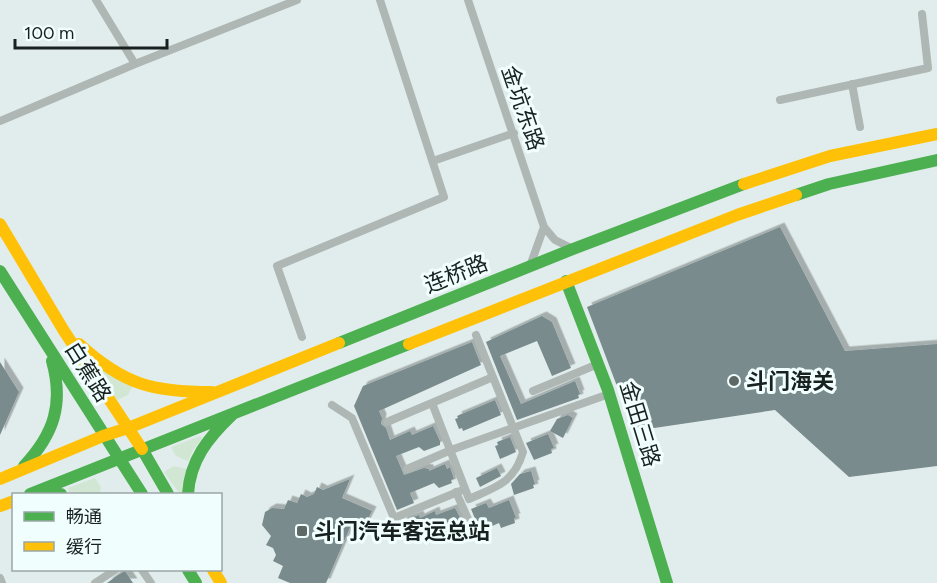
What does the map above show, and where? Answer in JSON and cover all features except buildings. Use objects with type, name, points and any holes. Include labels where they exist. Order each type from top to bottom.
[{"type":"main road","name":"连桥路","points":[[35,493],[236,412],[252,392],[573,249],[730,189],[830,156],[937,134]]},
{"type":"main road","name":"连桥路","points":[[0,479],[217,393],[252,392],[566,281],[737,214],[829,183],[937,160]]},
{"type":"main road","name":"白蕉路","points":[[0,224],[64,331],[142,449],[167,493]]},
{"type":"main road","name":"白蕉路","points":[[0,271],[141,493]]},
{"type":"main road","name":"金田三路","points":[[566,281],[609,394],[667,583]]},
{"type":"main road","points":[[20,302],[41,291]]},
{"type":"main road","points":[[64,331],[123,377],[161,390],[217,393]]},
{"type":"main road","points":[[19,471],[43,444],[50,432],[58,405],[55,369],[47,346]]},
{"type":"main road","points":[[188,493],[189,474],[195,458],[236,412]]},
{"type":"street","points":[[96,0],[135,64]]},
{"type":"street","points":[[0,121],[135,64],[297,0]]},
{"type":"street","points":[[302,337],[277,266],[444,197],[380,0]]},
{"type":"street","name":"金坑东路","points":[[468,0],[544,227]]},
{"type":"street","points":[[780,100],[928,68],[922,14]]},
{"type":"street","points":[[852,84],[861,127]]},
{"type":"street","points":[[433,161],[514,133]]},
{"type":"street","points":[[529,267],[544,227],[555,240],[573,249]]},
{"type":"street","points":[[461,490],[469,499],[505,483],[519,467],[523,452],[476,335]]},
{"type":"street","points":[[533,391],[598,364]]},
{"type":"street","points":[[387,422],[493,377]]},
{"type":"street","points":[[407,469],[452,450],[609,394]]},
{"type":"street","points":[[432,403],[452,450],[472,528]]},
{"type":"street","points":[[332,405],[352,418],[394,518],[461,490]]},
{"type":"street","points":[[95,583],[113,571]]},
{"type":"street","points":[[0,578],[2,583]]},
{"type":"green space","points":[[101,369],[132,387],[128,395],[117,400],[98,371]]},
{"type":"green space","points":[[200,436],[202,438],[188,461],[176,456],[171,447]]},
{"type":"green space","points":[[174,466],[186,469],[184,493],[179,493],[164,472]]},
{"type":"green space","points":[[95,478],[101,487],[100,493],[69,492],[68,488]]},
{"type":"traffic: fast","points":[[796,195],[829,184],[937,160]]},
{"type":"traffic: fast","points":[[339,343],[573,249],[744,184]]},
{"type":"traffic: fast","points":[[0,271],[119,458]]},
{"type":"traffic: fast","points":[[566,281],[608,390],[667,583]]},
{"type":"traffic: fast","points":[[33,493],[409,344]]},
{"type":"traffic: fast","points":[[24,466],[43,442],[54,418],[57,391],[52,361]]},
{"type":"traffic: fast","points":[[188,493],[196,460],[215,432],[232,415]]},
{"type":"traffic: fast","points":[[142,449],[167,493]]},
{"type":"traffic: fast","points":[[119,458],[141,493]]},
{"type":"traffic: fast","points":[[189,571],[196,583]]},
{"type":"traffic: slow","points":[[744,184],[830,156],[937,134]]},
{"type":"traffic: slow","points":[[409,344],[737,215],[796,195]]},
{"type":"traffic: slow","points":[[0,224],[64,331],[142,449]]},
{"type":"traffic: slow","points":[[0,479],[339,343]]},
{"type":"traffic: slow","points":[[79,344],[110,369],[140,383],[156,388],[212,392]]},
{"type":"traffic: slow","points":[[0,506],[12,502]]},
{"type":"traffic: slow","points":[[214,571],[221,583]]},
{"type":"place","name":"斗门海关","points":[[734,381]]},
{"type":"place","name":"斗门汽车客运总站","points":[[302,531]]}]
